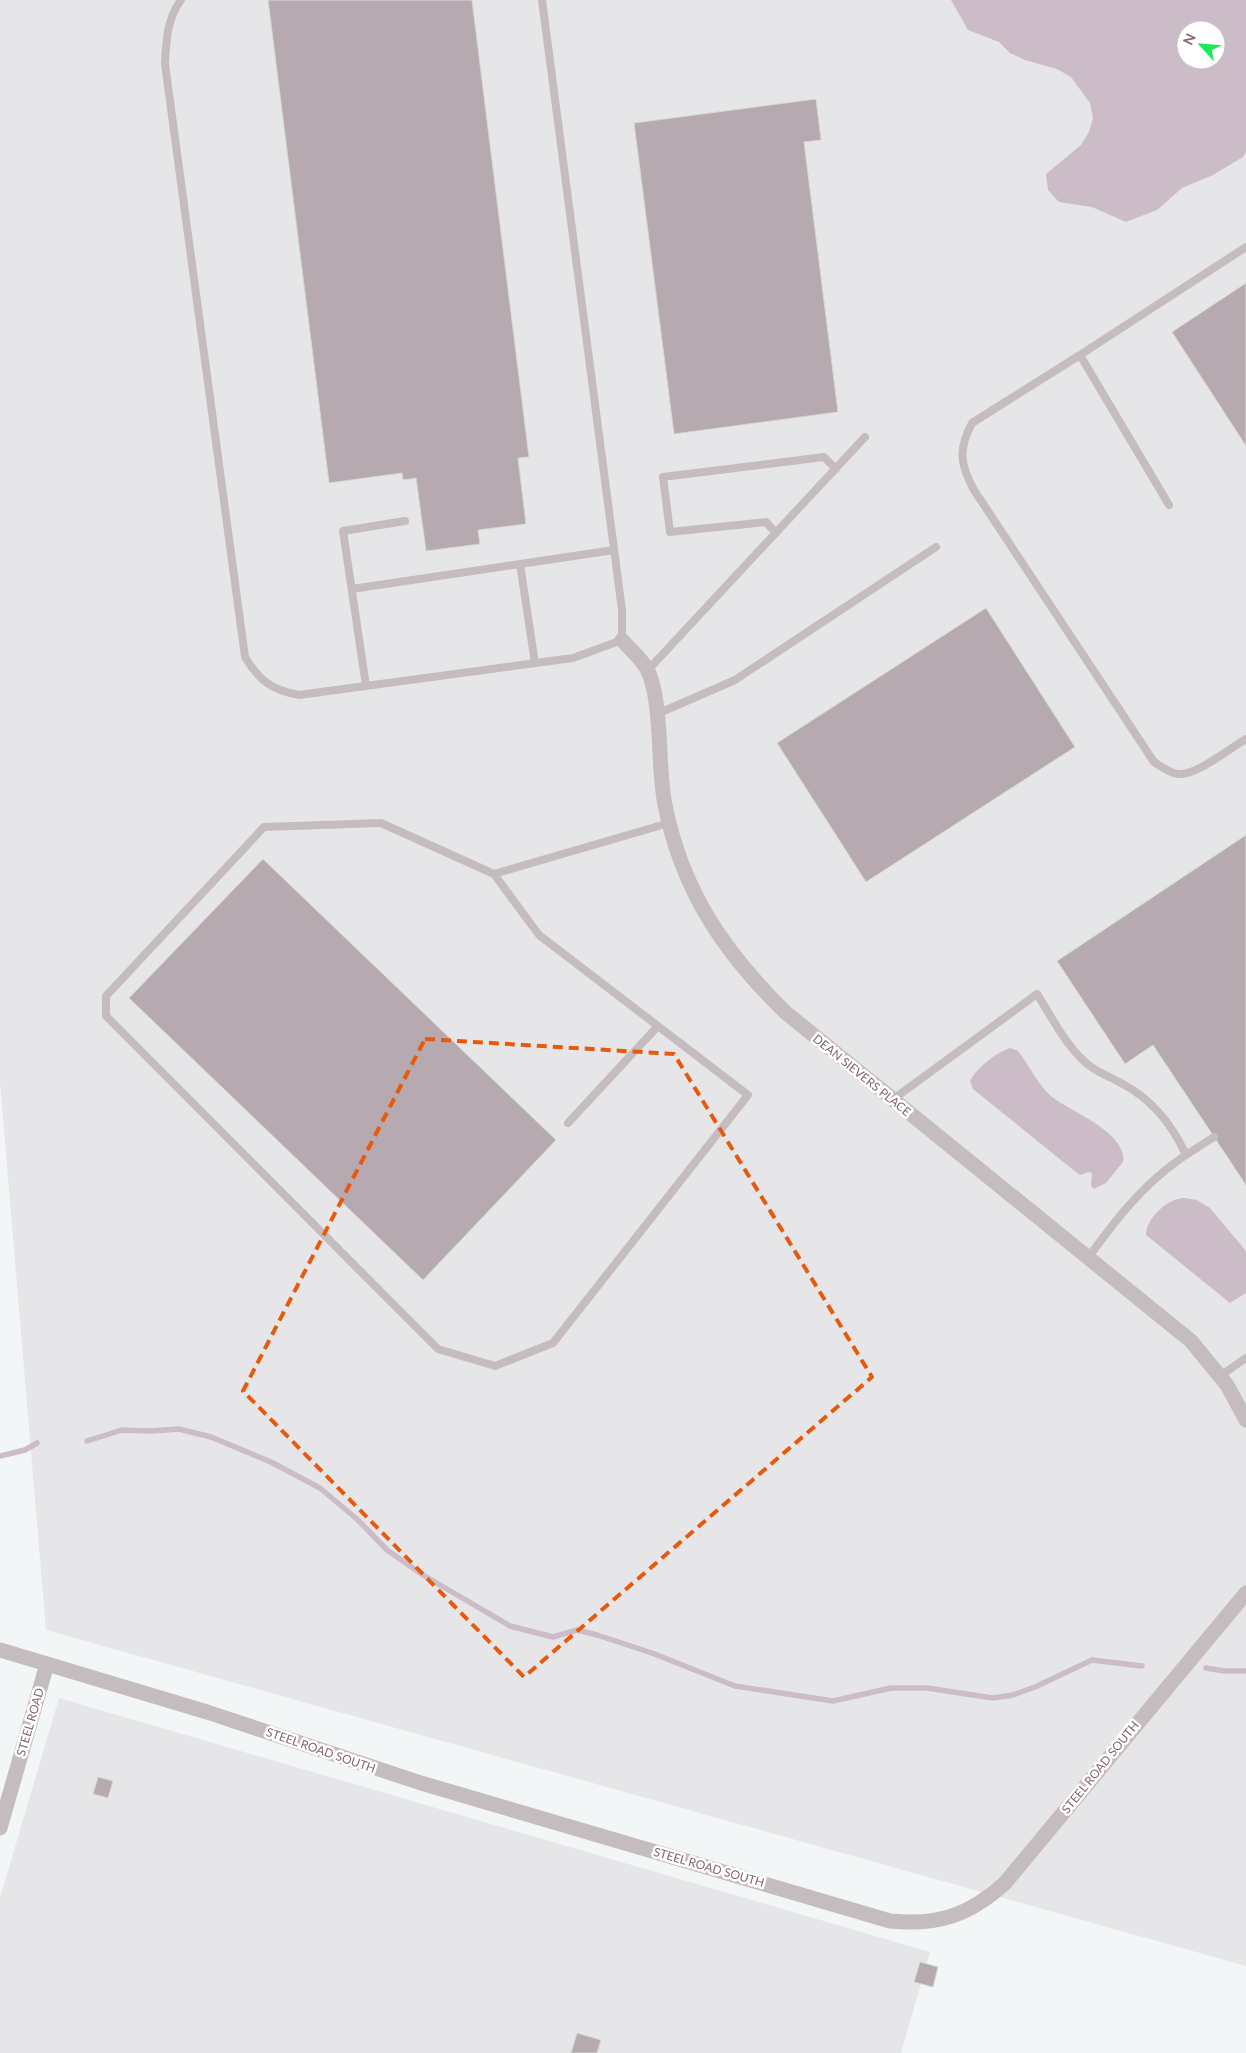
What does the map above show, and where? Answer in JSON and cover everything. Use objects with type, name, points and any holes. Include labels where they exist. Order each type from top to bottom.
[{"type":"street","name":"DEAN SIEVERS PLACE","points":[[622,640],[648,670],[657,714],[660,772],[669,824],[683,867],[696,897],[721,939],[750,978],[785,1012],[892,1100],[1177,1329],[1191,1342],[1220,1376],[1246,1420]]},
{"type":"street","name":"STEEL ROAD SOUTH","points":[[47,1664],[207,1712],[468,1797],[890,1920],[930,1922],[956,1916],[974,1908],[1005,1883],[1246,1593]]},
{"type":"street","points":[[0,1650],[47,1664]]},
{"type":"street","name":"STEEL ROAD","points":[[0,1828],[47,1664]]},
{"type":"lane","points":[[181,0],[174,10],[166,34],[165,64],[244,657],[261,680],[286,693],[299,695],[573,658],[622,640],[622,610],[542,0]]},
{"type":"lane","points":[[1246,248],[972,423],[963,440],[963,469],[974,490],[1154,762],[1168,772],[1178,774],[1190,773],[1246,738]]},
{"type":"lane","points":[[1080,355],[1169,505]]},
{"type":"lane","points":[[648,670],[865,437]]},
{"type":"lane","points":[[776,533],[766,522],[670,532],[664,477],[824,457],[836,469]]},
{"type":"lane","points":[[366,686],[343,532],[405,521]]},
{"type":"lane","points":[[657,714],[735,680],[936,546]]},
{"type":"lane","points":[[352,589],[614,550]]},
{"type":"lane","points":[[520,564],[535,663]]},
{"type":"lane","points":[[381,823],[494,874],[539,935],[748,1095],[553,1343],[495,1366],[438,1349],[106,1016],[106,996],[264,827],[381,823]]},
{"type":"lane","points":[[494,874],[669,824]]},
{"type":"lane","points":[[892,1100],[1037,994],[1080,1058],[1095,1070],[1133,1089],[1155,1107],[1173,1130],[1186,1155]]},
{"type":"lane","points":[[568,1123],[658,1026]]},
{"type":"lane","points":[[1088,1258],[1129,1204],[1159,1175],[1214,1137]]},
{"type":"lane","points":[[1220,1376],[1246,1358]]},
{"type":"highlighted area","points":[[425,1039],[674,1054],[872,1377],[524,1677],[243,1391]]},
{"type":"shaded area","points":[[0,0],[1246,0],[1246,1966],[46,1630],[0,1083]]},
{"type":"shaded area","points":[[951,0],[1246,0],[1246,152],[1243,157],[1213,175],[1182,188],[1157,210],[1126,222],[1092,207],[1059,202],[1048,190],[1046,174],[1081,145],[1089,132],[1093,118],[1090,103],[1071,77],[1057,69],[1025,60],[1010,53],[999,42],[968,30]]},
{"type":"shaded area","points":[[1010,1048],[1018,1051],[1042,1086],[1052,1097],[1096,1124],[1117,1142],[1122,1151],[1123,1162],[1106,1183],[1094,1189],[1091,1186],[1092,1173],[1080,1175],[1077,1173],[973,1089],[970,1081],[977,1071],[993,1057]]},
{"type":"shaded area","points":[[1185,1198],[1197,1200],[1210,1208],[1246,1251],[1246,1293],[1230,1303],[1146,1235],[1150,1222],[1160,1210],[1172,1201]]},
{"type":"shaded area","points":[[59,1698],[930,1952],[901,2053],[0,2053],[0,1898]]},
{"type":"building","points":[[268,0],[472,0],[529,457],[518,458],[526,524],[478,530],[480,544],[426,551],[416,478],[403,480],[402,473],[329,483]]},
{"type":"building","points":[[816,99],[821,140],[804,142],[838,412],[674,434],[634,123]]},
{"type":"building","points":[[1246,283],[1246,446],[1172,332]]},
{"type":"building","points":[[986,608],[1075,747],[866,882],[777,743]]},
{"type":"building","points":[[1246,835],[1246,1185],[1153,1045],[1125,1064],[1057,961]]},
{"type":"building","points":[[263,859],[556,1140],[423,1280],[129,998]]},
{"type":"building","points":[[98,1777],[113,1781],[108,1798],[93,1794]]},
{"type":"building","points":[[920,1962],[938,1967],[933,1987],[914,1982]]},
{"type":"building","points":[[577,2033],[601,2040],[597,2053],[571,2053]]},
{"type":"waterway","points":[[87,1441],[122,1430],[179,1429],[211,1437],[271,1462],[320,1488],[358,1520],[387,1550],[423,1575],[510,1626],[553,1637],[577,1630],[597,1635],[652,1653],[735,1686],[833,1701],[891,1688],[927,1688],[993,1698],[1013,1695],[1035,1687],[1092,1660],[1142,1666]]},
{"type":"waterway","points":[[0,1456],[25,1450],[37,1443]]},
{"type":"waterway","points":[[1206,1668],[1224,1671],[1246,1671]]}]
